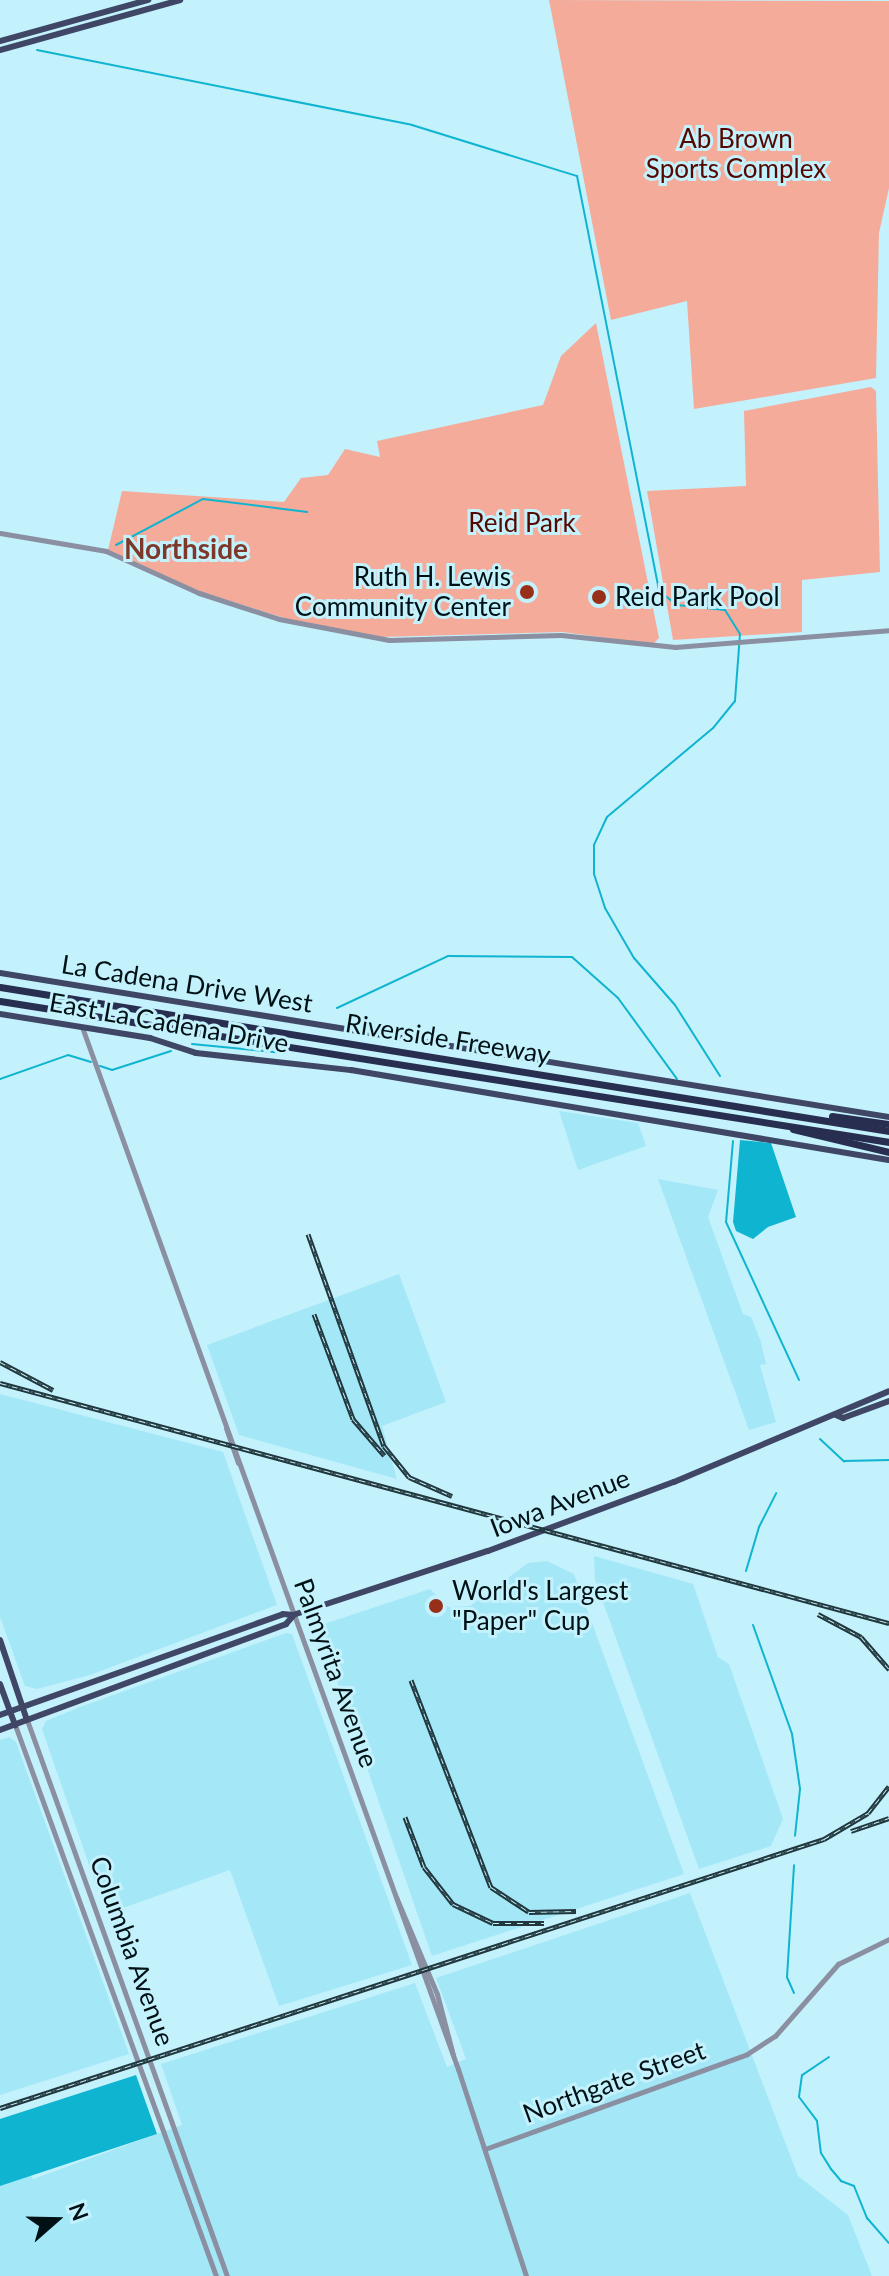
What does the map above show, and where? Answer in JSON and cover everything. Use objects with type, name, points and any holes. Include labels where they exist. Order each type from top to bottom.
[{"type":"highway","name":"Riverside Freeway","points":[[0,984],[889,1131]]},
{"type":"highway","name":"Riverside Freeway","points":[[0,1001],[889,1142]]},
{"type":"highway","points":[[789,1113],[889,1124]]},
{"type":"highway","points":[[787,1127],[805,1135],[889,1152]]},
{"type":"main road","points":[[0,41],[148,0]]},
{"type":"main road","points":[[0,50],[180,0]]},
{"type":"main road","name":"La Cadena Drive West","points":[[0,973],[889,1117]]},
{"type":"main road","name":"East La Cadena Drive","points":[[0,1014],[150,1038],[210,1056],[351,1070],[759,1135],[889,1160]]},
{"type":"main road","name":"Iowa Avenue","points":[[0,1715],[283,1614],[293,1615],[488,1551],[836,1415],[889,1391]]},
{"type":"main road","name":"Iowa Avenue","points":[[836,1415],[843,1418],[889,1401]]},
{"type":"main road","name":"Iowa Avenue","points":[[0,1730],[286,1624],[293,1615]]},
{"type":"main road","name":"Columbia Avenue","points":[[0,1640],[27,1720]]},
{"type":"main road","name":"Columbia Avenue","points":[[0,1684],[15,1725]]},
{"type":"street","points":[[0,533],[106,551],[199,593],[266,615],[389,640],[561,635],[675,647],[889,630]]},
{"type":"street","name":"Palmyrita Avenue","points":[[82,1027],[453,2057],[526,2276]]},
{"type":"street","name":"Columbia Avenue","points":[[27,1720],[227,2276]]},
{"type":"street","name":"Columbia Avenue","points":[[15,1725],[216,2276]]},
{"type":"street","points":[[58,1841],[70,1837]]},
{"type":"street","points":[[68,1867],[79,1863]]},
{"type":"street","name":"Northgate Street","points":[[485,2149],[755,2050],[775,2036],[838,1964],[889,1939]]},
{"type":"street","points":[[111,1982],[120,1979]]},
{"type":"street","points":[[185,2189],[194,2186]]},
{"type":"shaded area","points":[[559,1111],[638,1123],[646,1146],[578,1170]]},
{"type":"shaded area","points":[[740,1140],[771,1143],[796,1217],[768,1227],[753,1239],[736,1231],[733,1222]]},
{"type":"shaded area","points":[[658,1179],[718,1190],[708,1217],[743,1314],[751,1317],[761,1342],[766,1364],[760,1365],[776,1422],[749,1430]]},
{"type":"shaded area","points":[[399,1274],[446,1402],[382,1426],[397,1479],[239,1435],[207,1345]]},
{"type":"shaded area","points":[[0,1394],[223,1452],[277,1605],[90,1675],[37,1689],[25,1686],[0,1617]]},
{"type":"shaded area","points":[[594,1556],[693,1584],[718,1657],[729,1664],[783,1819],[771,1846],[699,1869],[595,1580]]},
{"type":"shaded area","points":[[547,1561],[574,1574],[684,1874],[432,1956],[318,1626],[430,1589],[449,1607],[470,1606],[528,1563]]},
{"type":"shaded area","points":[[286,1633],[292,1634],[412,1965],[279,2006],[230,1870],[106,1914],[42,1729],[46,1721],[80,1707]]},
{"type":"shaded area","points":[[9,1737],[16,1742],[129,2054],[0,2095],[0,1740]]},
{"type":"shaded area","points":[[690,1893],[798,2176],[848,2215],[872,2276],[0,2276],[0,2184],[30,2174],[33,2179],[182,2125],[161,2064],[415,1983],[447,2067],[466,2059],[436,1978]]},
{"type":"shaded area","points":[[136,2075],[157,2134],[0,2186],[0,2119]]},
{"type":"green space","name":"Ab Brown Sports Complex","points":[[549,0],[889,1],[889,188],[879,233],[876,378],[694,409],[687,301],[611,320]]},
{"type":"green space","name":"Reid Park","points":[[596,323],[659,638],[653,644],[562,632],[381,637],[290,620],[199,591],[108,550],[122,491],[284,502],[301,478],[328,475],[345,449],[380,457],[377,441],[543,405],[561,356]]},
{"type":"green space","points":[[871,387],[876,391],[880,572],[802,580],[802,632],[673,640],[647,491],[746,486],[744,411]]},
{"type":"waterway","points":[[37,50],[412,125],[577,176],[659,591],[677,605],[725,610],[740,634],[735,701],[713,728],[607,817],[594,845],[594,874],[605,908],[634,958],[675,1005],[720,1076]]},
{"type":"waterway","points":[[116,545],[203,499],[307,512]]},
{"type":"waterway","points":[[337,1008],[448,956],[572,957],[618,998],[677,1079]]},
{"type":"waterway","points":[[192,1044],[284,1053]]},
{"type":"waterway","points":[[100,1066],[112,1070],[171,1051]]},
{"type":"waterway","points":[[0,1079],[68,1055],[91,1062]]},
{"type":"waterway","points":[[733,1141],[726,1222],[799,1380]]},
{"type":"waterway","points":[[820,1439],[844,1461],[889,1460]]},
{"type":"waterway","points":[[746,1571],[759,1527],[776,1493]]},
{"type":"waterway","points":[[753,1625],[792,1734],[800,1789],[795,1836]]},
{"type":"waterway","points":[[794,1865],[787,1977],[794,1993]]},
{"type":"waterway","points":[[829,2057],[802,2075],[799,2097],[817,2121],[821,2153],[841,2181],[854,2186],[867,2218],[889,2243]]},
{"type":"railway","points":[[308,1234],[384,1446],[409,1477],[452,1496]]},
{"type":"railway","points":[[314,1314],[353,1419],[384,1455]]},
{"type":"railway","points":[[0,1362],[53,1390]]},
{"type":"railway","points":[[0,1383],[889,1623]]},
{"type":"railway","points":[[818,1614],[861,1637],[889,1669]]},
{"type":"railway","points":[[411,1680],[491,1887],[529,1912],[576,1911]]},
{"type":"railway","points":[[0,2108],[824,1839],[868,1813],[889,1786]]},
{"type":"railway","points":[[405,1817],[424,1867],[453,1904],[493,1923],[544,1923]]},
{"type":"railway","points":[[851,1831],[889,1818]]},
{"type":"place","name":"Ruth H. Lewis Community Center","points":[[527,592]]},
{"type":"place","name":"Reid Park Pool","points":[[599,597]]},
{"type":"place","name":"World's Largest \"Paper\" Cup","points":[[436,1606]]},
{"type":"district","name":"Northside","points":[[186,548]]}]
